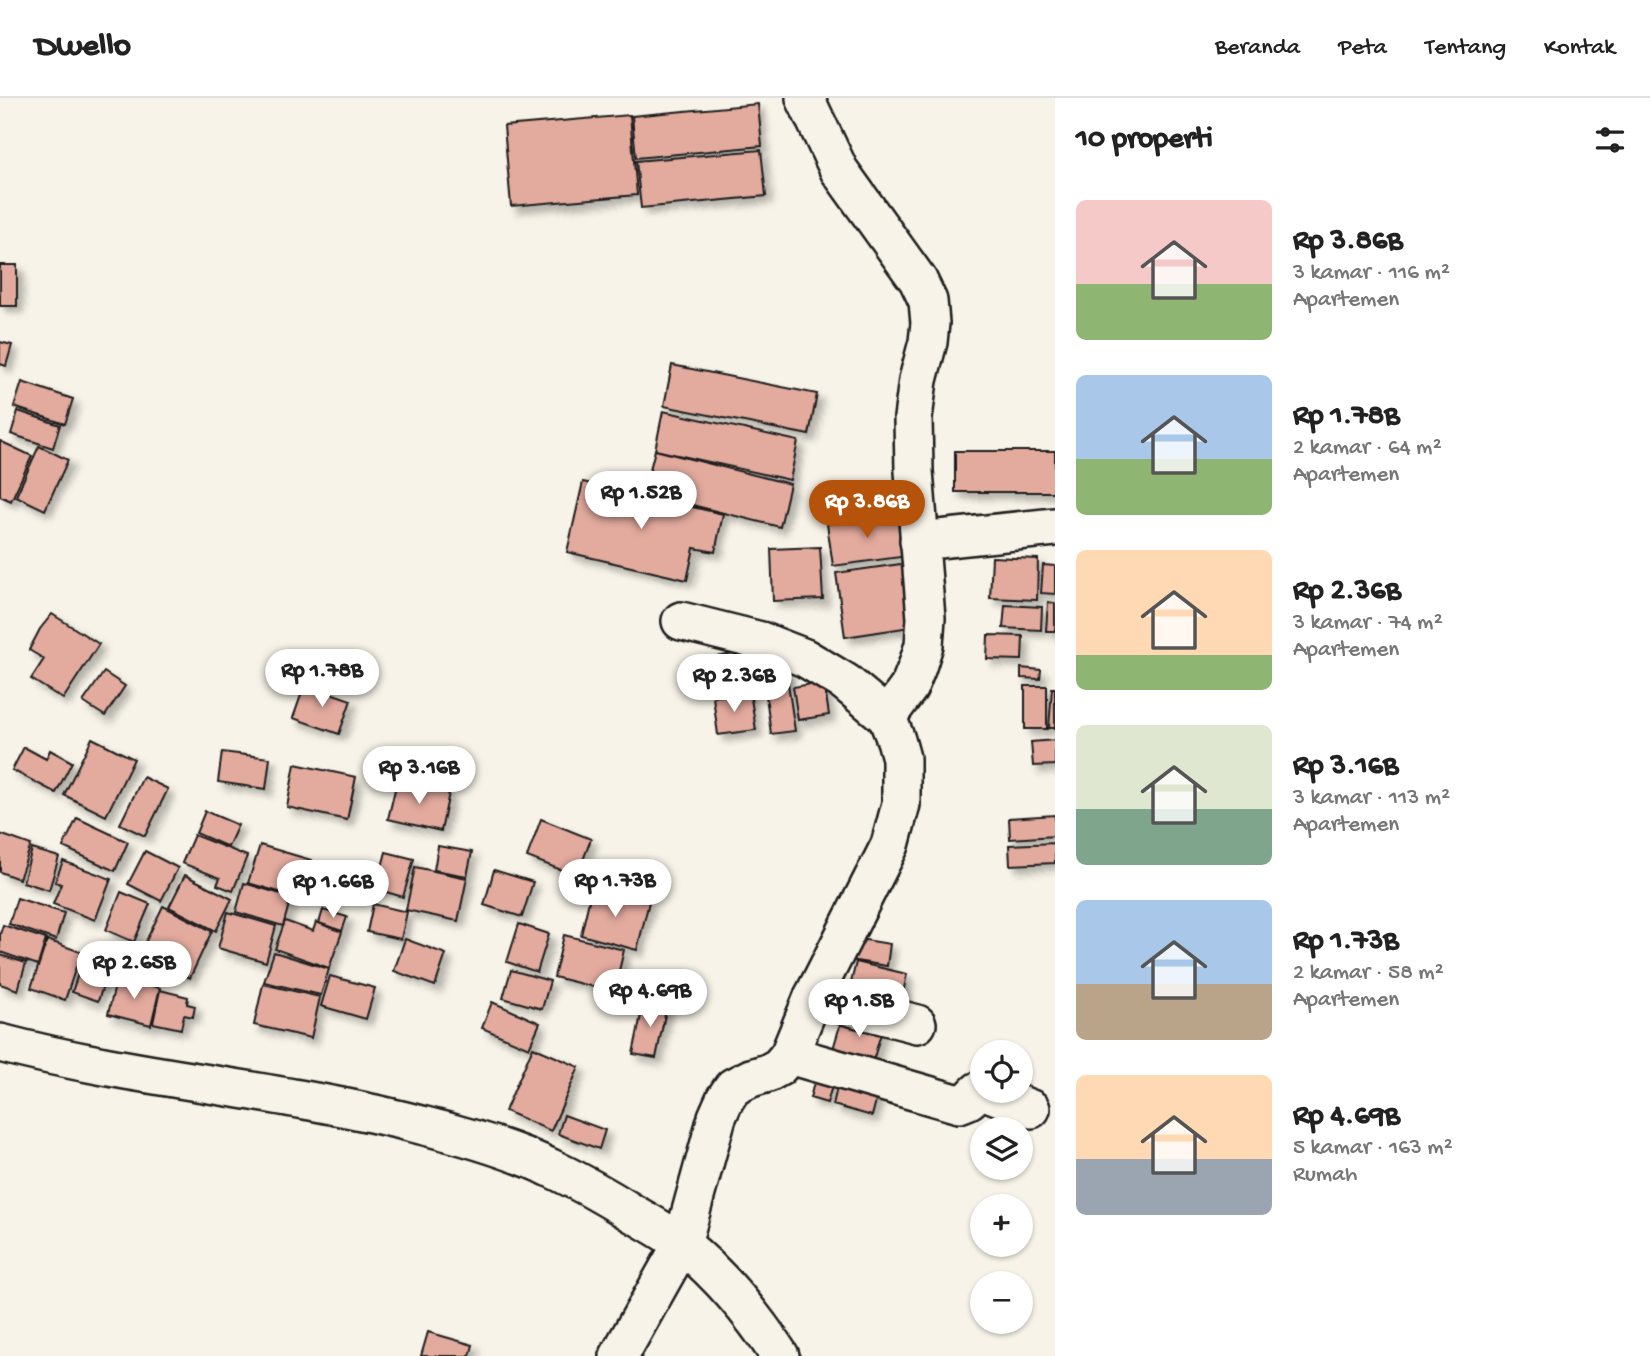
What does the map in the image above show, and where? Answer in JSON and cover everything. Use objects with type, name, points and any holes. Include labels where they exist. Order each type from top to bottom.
[{"type":"street","points":[[805,98],[839,170],[918,280],[928,301],[928,342],[918,380],[913,418],[914,471],[926,618],[924,645],[909,687],[887,717]]},
{"type":"street","points":[[919,541],[1055,527]]},
{"type":"street","points":[[619,1356],[678,1251],[717,1117],[725,1099],[733,1087],[768,1073],[789,1055],[813,997],[890,845],[901,804],[901,758],[887,717],[845,682],[805,658],[761,640],[681,621]]},
{"type":"street","points":[[813,997],[917,1024]]},
{"type":"street","points":[[0,1043],[148,1075],[373,1112],[465,1136],[554,1169],[614,1201],[724,1284],[747,1310],[780,1356]]},
{"type":"street","points":[[789,1055],[959,1104],[982,1090],[1031,1109]]},
{"type":"building","points":[[758,104],[762,146],[636,158],[632,116]]},
{"type":"building","points":[[630,115],[637,195],[511,206],[504,126]]},
{"type":"building","points":[[761,150],[766,196],[641,208],[636,161]]},
{"type":"building","points":[[0,265],[17,265],[17,306],[0,306]]},
{"type":"building","points":[[0,342],[12,345],[6,366],[0,364]]},
{"type":"building","points":[[672,365],[817,394],[809,435],[664,406]]},
{"type":"building","points":[[22,382],[73,399],[65,424],[14,407]]},
{"type":"building","points":[[18,411],[60,425],[53,448],[11,434]]},
{"type":"building","points":[[663,411],[798,441],[790,480],[655,450]]},
{"type":"building","points":[[0,441],[32,456],[11,501],[0,496]]},
{"type":"building","points":[[39,446],[68,460],[45,510],[16,496]]},
{"type":"building","points":[[655,450],[790,484],[780,527],[644,493]]},
{"type":"building","points":[[955,451],[1055,451],[1055,492],[955,492]]},
{"type":"building","points":[[583,482],[723,514],[715,552],[694,548],[687,580],[567,552]]},
{"type":"building","points":[[902,515],[908,556],[833,566],[827,524]]},
{"type":"building","points":[[820,547],[823,599],[773,601],[771,549]]},
{"type":"building","points":[[992,557],[1038,559],[1037,600],[990,598]]},
{"type":"building","points":[[908,563],[917,626],[845,637],[836,573]]},
{"type":"building","points":[[1043,565],[1055,566],[1055,594],[1041,593]]},
{"type":"building","points":[[1048,602],[1055,603],[1055,631],[1046,631]]},
{"type":"building","points":[[1005,605],[1042,607],[1041,630],[1003,628]]},
{"type":"building","points":[[52,614],[99,644],[63,699],[31,679],[44,659],[29,650]]},
{"type":"building","points":[[988,635],[1023,636],[1022,660],[987,659]]},
{"type":"building","points":[[750,651],[755,679],[722,685],[716,657]]},
{"type":"building","points":[[1021,668],[1041,670],[1040,679],[1021,678]]},
{"type":"building","points":[[786,670],[795,731],[771,734],[763,673]]},
{"type":"building","points":[[104,672],[125,686],[105,716],[83,702]]},
{"type":"building","points":[[824,682],[829,715],[798,720],[793,687]]},
{"type":"building","points":[[305,684],[351,700],[339,734],[293,718]]},
{"type":"building","points":[[1025,686],[1047,686],[1047,729],[1025,729]]},
{"type":"building","points":[[1052,688],[1055,688],[1055,728],[1049,728]]},
{"type":"building","points":[[750,692],[756,730],[718,735],[713,697]]},
{"type":"building","points":[[92,738],[134,759],[106,816],[64,795]]},
{"type":"building","points":[[1055,740],[1055,765],[1033,766],[1031,742]]},
{"type":"building","points":[[24,747],[46,759],[50,750],[72,762],[56,793],[12,770]]},
{"type":"building","points":[[222,752],[270,758],[266,789],[218,782]]},
{"type":"building","points":[[295,764],[356,777],[347,820],[287,807]]},
{"type":"building","points":[[143,777],[168,789],[145,836],[120,824]]},
{"type":"building","points":[[397,781],[449,793],[441,831],[388,819]]},
{"type":"building","points":[[205,811],[238,825],[228,847],[196,833]]},
{"type":"building","points":[[1055,815],[1055,836],[1010,839],[1009,818]]},
{"type":"building","points":[[77,818],[128,842],[115,871],[63,847]]},
{"type":"building","points":[[541,819],[591,839],[577,876],[527,857]]},
{"type":"building","points":[[0,834],[31,845],[19,879],[0,872]]},
{"type":"building","points":[[194,835],[247,856],[233,891],[217,885],[220,878],[182,863]]},
{"type":"building","points":[[1055,843],[1055,863],[1010,865],[1009,845]]},
{"type":"building","points":[[260,845],[311,860],[300,898],[248,883]]},
{"type":"building","points":[[438,846],[472,852],[467,876],[434,870]]},
{"type":"building","points":[[32,849],[59,857],[49,890],[23,882]]},
{"type":"building","points":[[145,851],[178,868],[161,901],[128,884]]},
{"type":"building","points":[[386,852],[414,859],[403,897],[376,889]]},
{"type":"building","points":[[63,861],[111,879],[95,920],[53,904],[61,884],[55,882]]},
{"type":"building","points":[[415,867],[467,878],[458,921],[406,910]]},
{"type":"building","points":[[494,870],[533,882],[522,917],[484,905]]},
{"type":"building","points":[[185,875],[232,899],[216,931],[169,907]]},
{"type":"building","points":[[244,883],[291,897],[283,926],[236,912]]},
{"type":"building","points":[[592,888],[649,902],[637,950],[581,935]]},
{"type":"building","points":[[121,892],[150,904],[134,942],[106,930]]},
{"type":"building","points":[[17,898],[64,913],[56,940],[9,924]]},
{"type":"building","points":[[373,904],[407,912],[401,939],[367,932]]},
{"type":"building","points":[[163,906],[212,931],[190,978],[140,953]]},
{"type":"building","points":[[323,910],[347,917],[342,931],[319,923]]},
{"type":"building","points":[[228,912],[276,926],[266,962],[218,948]]},
{"type":"building","points":[[285,921],[313,931],[316,922],[342,932],[329,968],[275,949]]},
{"type":"building","points":[[519,924],[549,934],[537,972],[507,962]]},
{"type":"building","points":[[3,925],[46,939],[38,965],[0,952]]},
{"type":"building","points":[[564,935],[624,950],[614,992],[554,977]]},
{"type":"building","points":[[853,938],[890,944],[887,966],[850,960]]},
{"type":"building","points":[[405,939],[446,954],[435,986],[394,971]]},
{"type":"building","points":[[47,940],[81,952],[65,1000],[31,988]]},
{"type":"building","points":[[274,952],[329,969],[321,995],[264,982]]},
{"type":"building","points":[[85,953],[111,962],[98,1001],[72,992]]},
{"type":"building","points":[[0,955],[26,963],[18,990],[0,984]]},
{"type":"building","points":[[856,962],[907,974],[900,1008],[848,995]]},
{"type":"building","points":[[511,970],[550,981],[542,1009],[503,998]]},
{"type":"building","points":[[330,976],[375,988],[366,1019],[321,1006]]},
{"type":"building","points":[[117,977],[160,988],[151,1025],[108,1014]]},
{"type":"building","points":[[263,984],[320,997],[311,1038],[254,1025]]},
{"type":"building","points":[[160,990],[188,997],[187,1004],[195,1006],[193,1017],[184,1015],[181,1029],[153,1023]]},
{"type":"building","points":[[644,1000],[667,1005],[656,1058],[633,1054]]},
{"type":"building","points":[[492,1002],[540,1023],[529,1048],[482,1028]]},
{"type":"building","points":[[841,1022],[884,1023],[873,1061],[833,1049]]},
{"type":"building","points":[[533,1047],[579,1067],[551,1131],[505,1111]]},
{"type":"building","points":[[817,1071],[835,1076],[827,1103],[810,1098]]},
{"type":"building","points":[[839,1079],[879,1089],[872,1116],[833,1105]]},
{"type":"building","points":[[564,1115],[605,1130],[599,1149],[558,1134]]},
{"type":"building","points":[[428,1332],[473,1345],[470,1356],[421,1356]]}]
